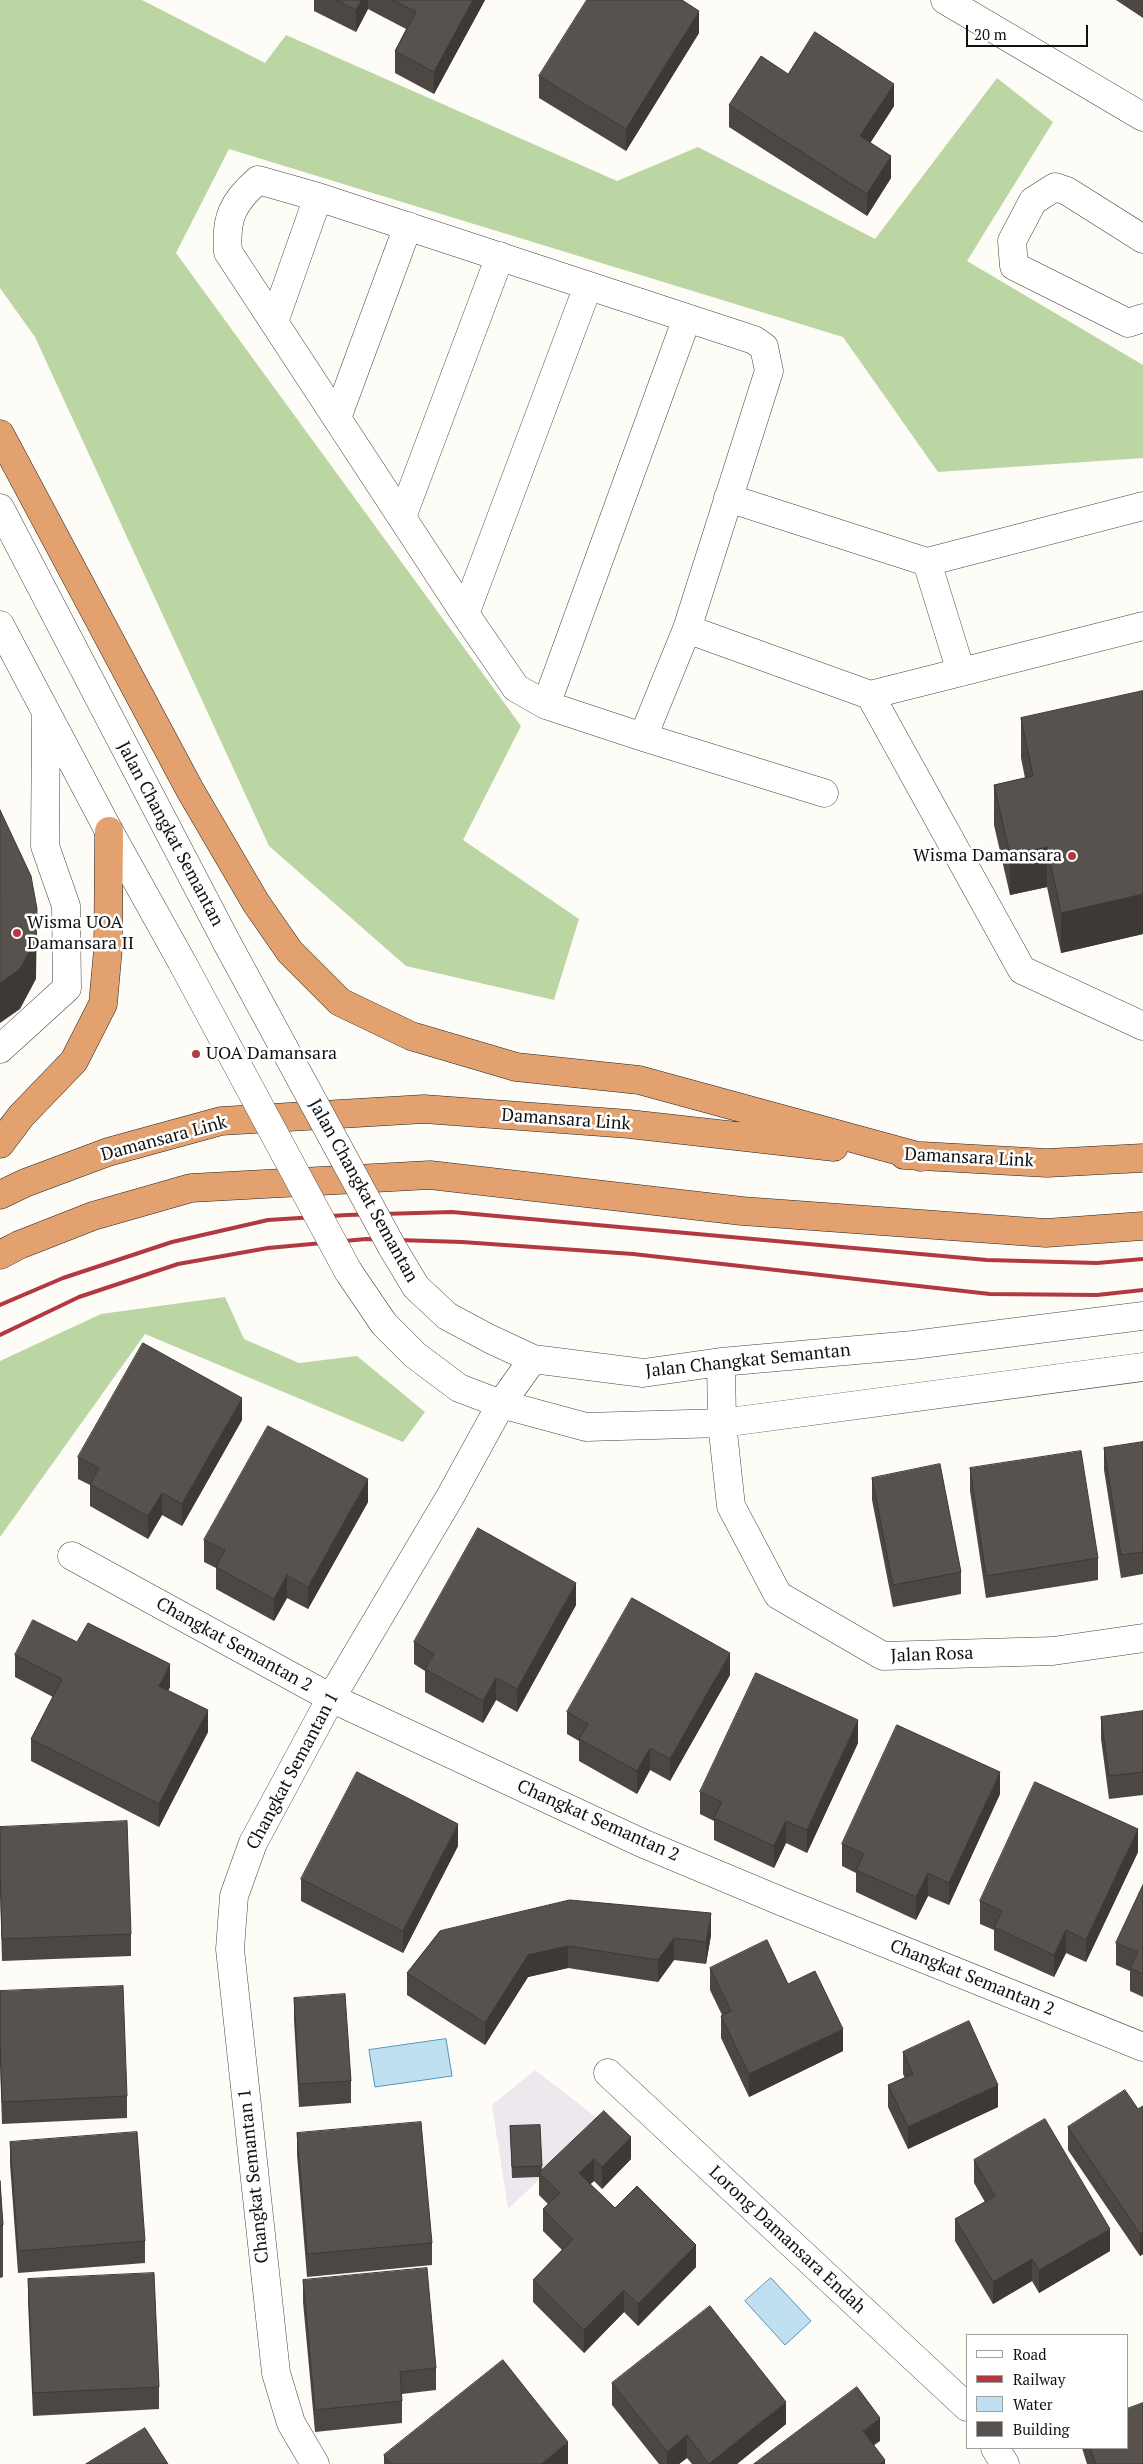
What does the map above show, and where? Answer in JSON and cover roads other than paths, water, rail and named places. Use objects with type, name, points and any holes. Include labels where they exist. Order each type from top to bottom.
[{"type":"highway","points":[[0,434],[190,790],[256,903],[290,952],[340,1002],[411,1036],[516,1067],[639,1080],[921,1157]]},
{"type":"highway","points":[[0,1144],[22,1116],[74,1062],[103,1004],[108,950],[109,831]]},
{"type":"highway","name":"Damansara Link","points":[[0,1195],[25,1183],[108,1152],[221,1121],[424,1109],[629,1124],[921,1157],[1047,1163],[1143,1158]]},
{"type":"highway","points":[[0,1255],[19,1244],[92,1216],[191,1188],[430,1175],[772,1214],[1046,1233],[1143,1226]]},
{"type":"street","points":[[945,0],[1143,117]]},
{"type":"street","points":[[643,738],[687,629],[769,371],[764,347],[754,340],[500,256],[318,197],[258,180],[241,195],[226,229],[228,252],[465,614],[516,688],[546,705],[643,738],[824,793]]},
{"type":"street","points":[[1143,238],[1067,191],[1055,188],[1032,201],[1012,241],[1014,266],[1128,323],[1143,318]]},
{"type":"street","points":[[274,322],[318,197]]},
{"type":"street","points":[[337,418],[408,226]]},
{"type":"street","points":[[402,517],[500,256]]},
{"type":"street","points":[[465,614],[588,286]]},
{"type":"street","points":[[546,705],[687,318]]},
{"type":"street","points":[[728,498],[928,562],[1143,506]]},
{"type":"street","name":"Jalan Changkat Semantan","points":[[0,508],[227,942],[392,1247],[416,1287],[447,1316],[533,1359],[643,1373],[721,1362],[913,1345],[1143,1316]]},
{"type":"street","points":[[928,562],[961,672]]},
{"type":"street","points":[[0,625],[109,831],[183,964],[348,1271],[384,1324],[415,1355],[459,1388],[501,1404],[586,1427],[722,1423],[1143,1367]]},
{"type":"street","points":[[687,629],[870,695],[1143,626]]},
{"type":"street","points":[[870,695],[1022,970],[1143,1026]]},
{"type":"street","points":[[0,1050],[66,988],[66,906],[45,846],[46,713]]},
{"type":"street","name":"Changkat Semantan 1","points":[[315,2464],[291,2423],[276,2373],[230,1948],[234,1896],[252,1843],[331,1698],[450,1497],[501,1404],[533,1359]]},
{"type":"street","points":[[721,1362],[722,1423]]},
{"type":"street","name":"Jalan Rosa","points":[[722,1423],[731,1506],[778,1595],[882,1656],[1053,1651],[1143,1638]]},
{"type":"street","name":"Changkat Semantan 2","points":[[72,1556],[331,1698],[642,1843],[792,1906],[1143,2047]]},
{"type":"street","name":"Lorong Damansara Endah","points":[[608,2073],[966,2406]]},
{"type":"street","points":[[996,2449],[1005,2464]]},
{"type":"water","points":[[446,2039],[452,2076],[375,2087],[369,2050]]},
{"type":"water","points":[[771,2278],[811,2321],[785,2345],[745,2301]]},
{"type":"railway","points":[[0,1305],[63,1278],[172,1242],[268,1220],[347,1215],[452,1212],[987,1260],[1097,1263],[1143,1259]]},
{"type":"railway","points":[[0,1335],[79,1297],[178,1264],[268,1248],[366,1239],[462,1242],[633,1254],[990,1294],[1097,1295],[1143,1290]]},
{"type":"place","name":"Wisma Damansara","points":[[1072,856]]},
{"type":"place","name":"Wisma UOA Damansara II","points":[[17,933]]},
{"type":"place","name":"UOA Damansara","points":[[196,1054]]}]
